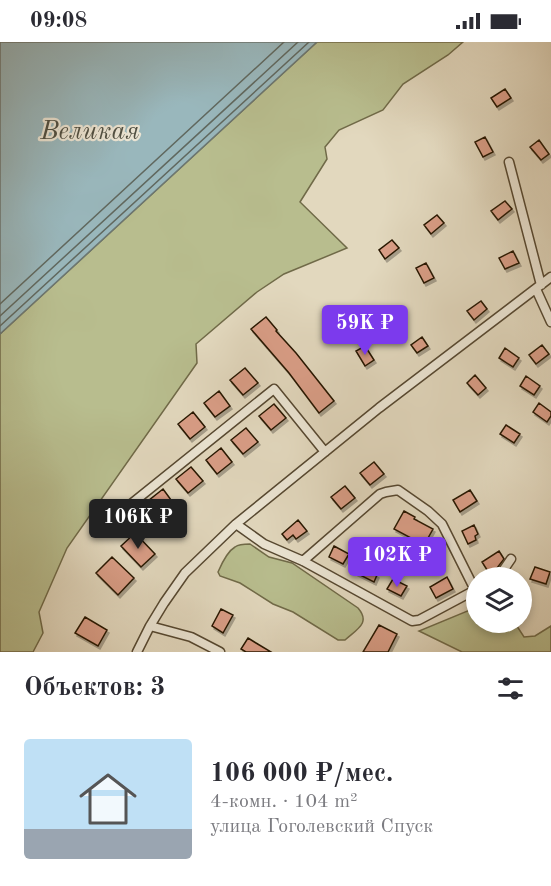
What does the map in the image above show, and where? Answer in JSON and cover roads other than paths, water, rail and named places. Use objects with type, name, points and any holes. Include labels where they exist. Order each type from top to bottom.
[{"type":"street","points":[[509,162],[538,287],[551,322]]},
{"type":"street","points":[[137,652],[150,626],[185,573],[236,524],[379,408],[551,277]]},
{"type":"street","points":[[131,504],[273,389],[325,452]]},
{"type":"street","points":[[303,561],[380,494],[398,490],[442,524],[466,570]]},
{"type":"street","points":[[236,524],[264,544],[303,561],[412,621],[419,621],[466,595]]},
{"type":"street","points":[[506,567],[511,559]]},
{"type":"street","points":[[150,626],[191,637],[220,652]]},
{"type":"water","name":"Великая","points":[[0,42],[317,42],[0,334]]}]
